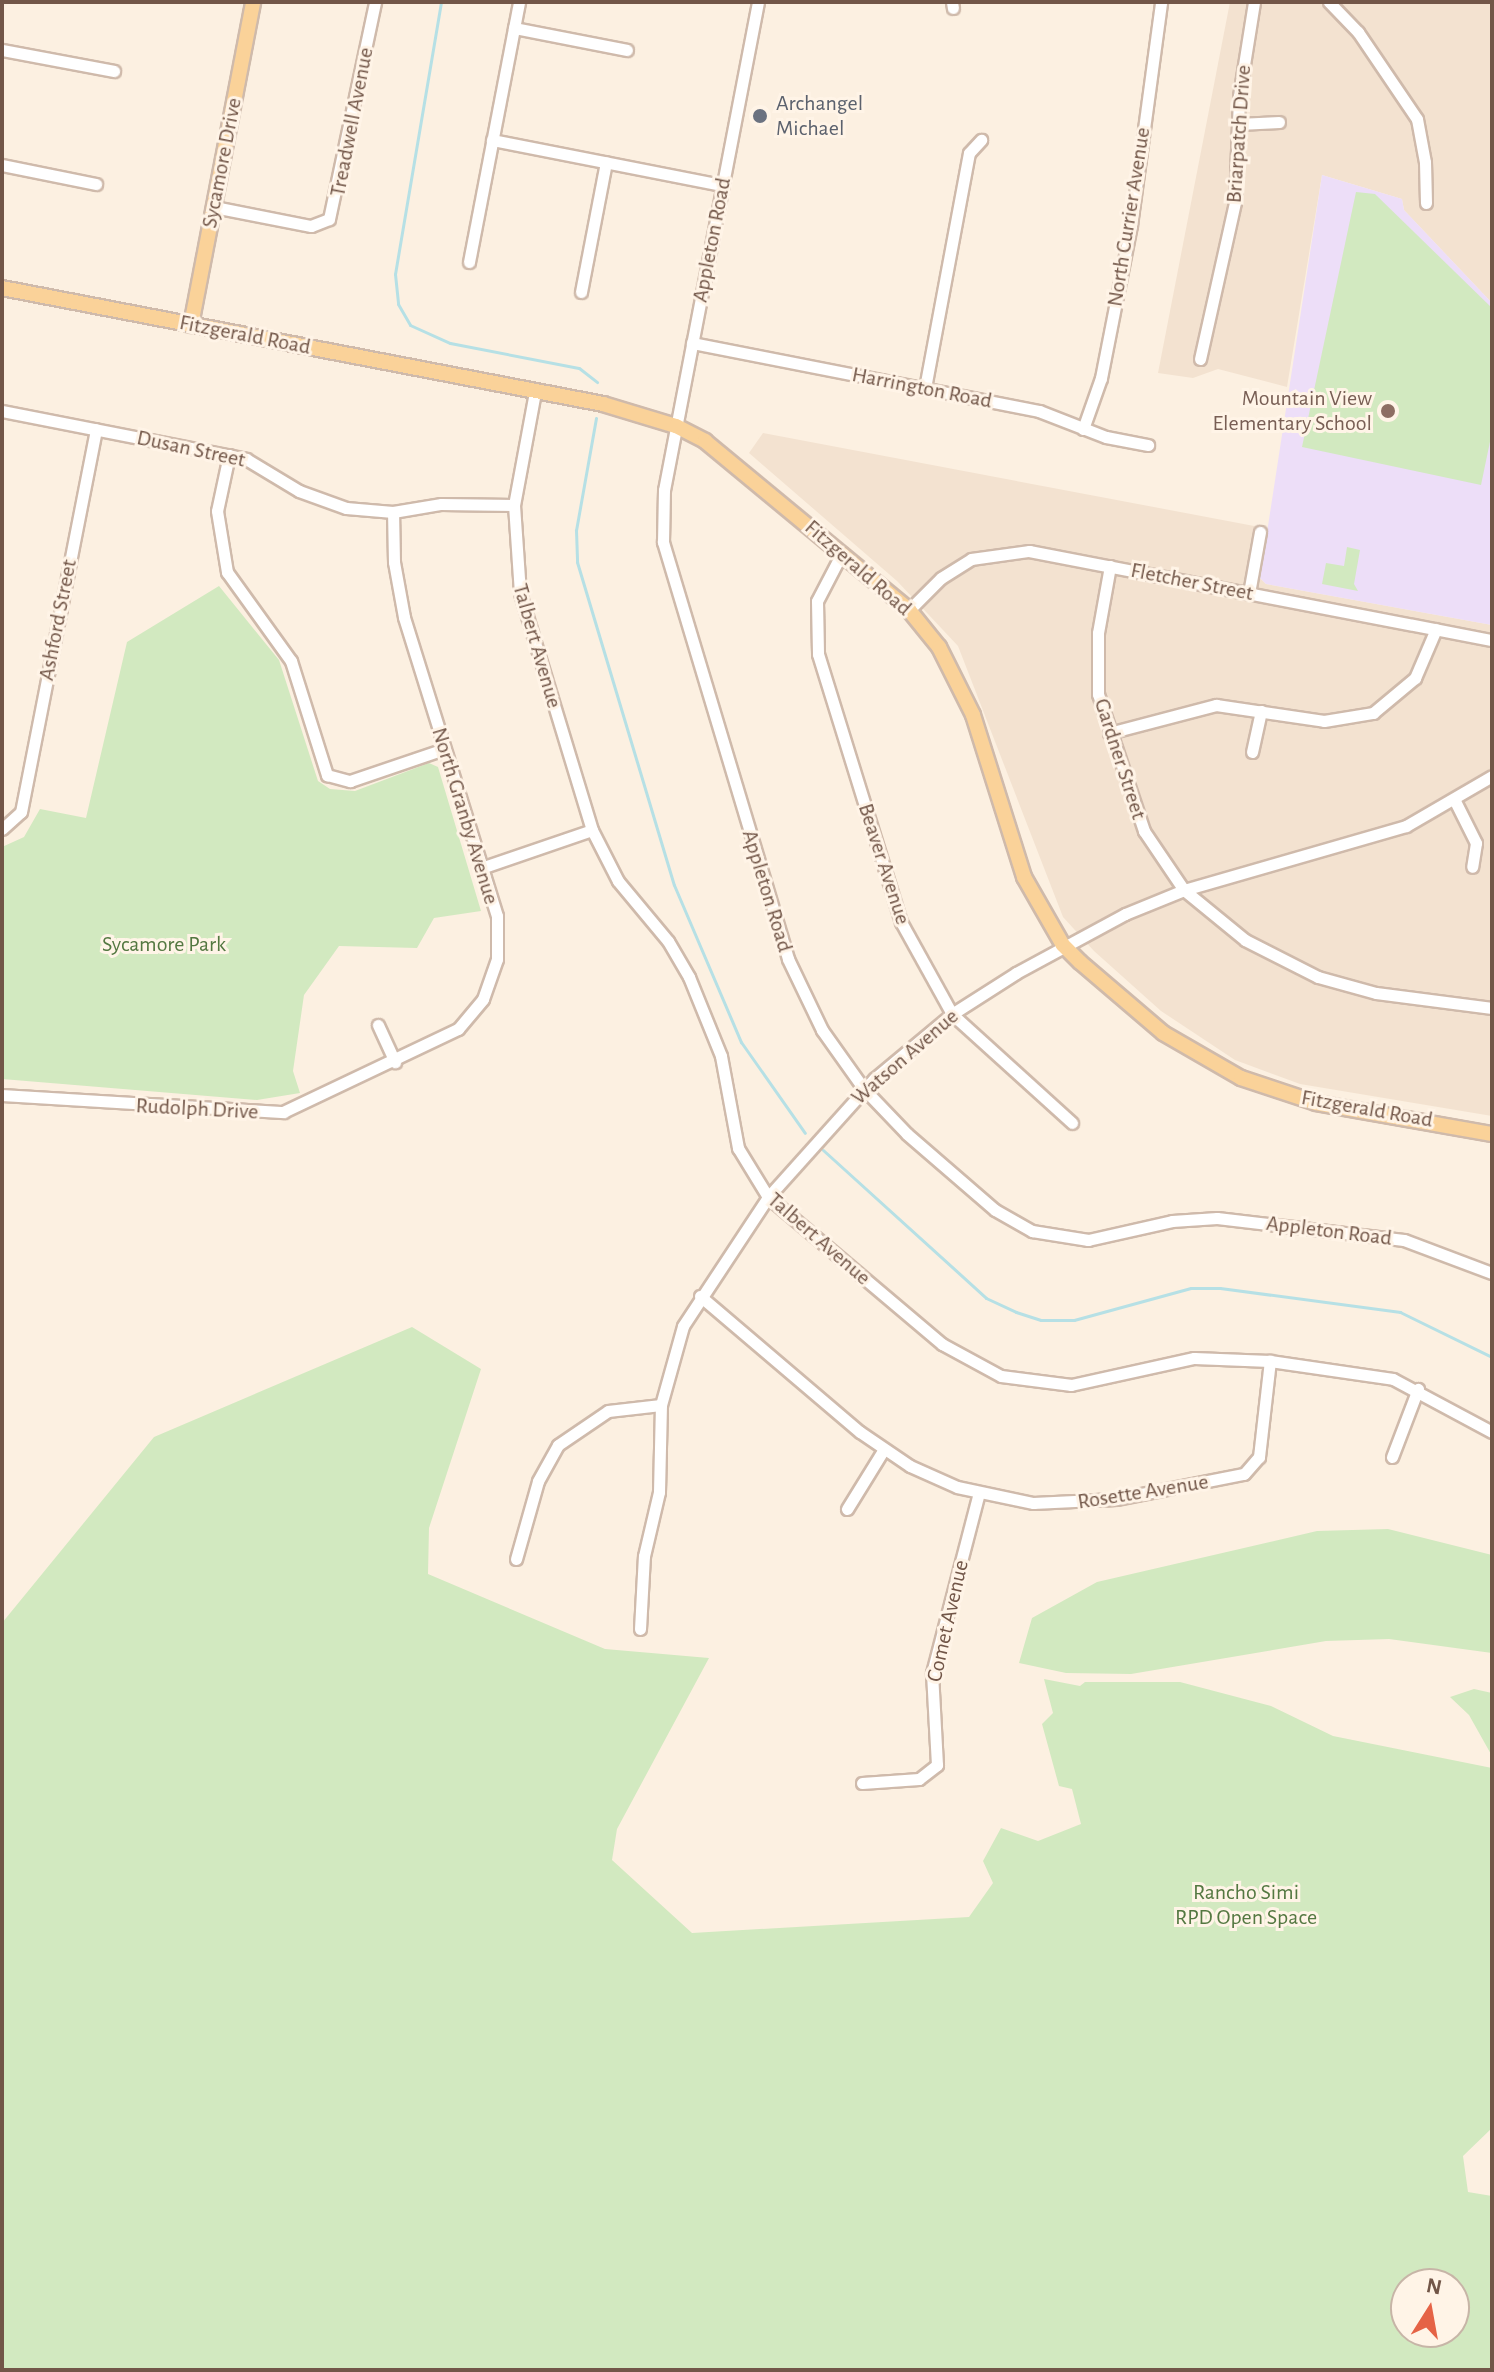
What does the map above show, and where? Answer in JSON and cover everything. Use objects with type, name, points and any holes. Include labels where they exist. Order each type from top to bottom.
[{"type":"main road","name":"Sycamore Drive","points":[[191,325],[253,2]]},
{"type":"main road","name":"Fitzgerald Road","points":[[2,288],[617,407],[676,426],[729,458],[909,610],[939,647],[962,687],[1024,877],[1063,945],[1163,1033],[1241,1078],[1316,1103],[1492,1134]]},
{"type":"street","name":"Treadwell Avenue","points":[[214,207],[311,226],[329,219],[375,2]]},
{"type":"street","points":[[469,262],[519,2]]},
{"type":"street","name":"Appleton Road","points":[[758,2],[662,513],[668,570],[788,959],[822,1030],[864,1089],[907,1134],[995,1210],[1032,1231],[1088,1240],[1172,1221],[1217,1218],[1404,1240],[1492,1273]]},
{"type":"street","name":"North Currier Avenue","points":[[1083,429],[1101,378],[1131,225],[1161,2]]},
{"type":"street","name":"Briarpatch Drive","points":[[1200,359],[1235,202],[1242,68],[1254,2]]},
{"type":"street","points":[[1329,2],[1367,45],[1417,119],[1425,162],[1426,203]]},
{"type":"street","points":[[514,28],[627,50]]},
{"type":"street","points":[[2,50],[114,71]]},
{"type":"street","points":[[1239,124],[1279,122]]},
{"type":"street","points":[[492,140],[722,185]]},
{"type":"street","points":[[925,388],[969,153],[981,140]]},
{"type":"street","points":[[581,292],[606,162]]},
{"type":"street","points":[[2,165],[96,184]]},
{"type":"street","name":"Harrington Road","points":[[692,343],[1039,411],[1083,429],[1148,445]]},
{"type":"street","name":"Talbert Avenue","points":[[535,392],[514,505],[520,593],[592,830],[618,881],[668,941],[689,977],[721,1056],[738,1148],[768,1197],[942,1344],[1001,1376],[1071,1385],[1194,1358],[1270,1361],[1368,1373],[1418,1389],[1492,1432]]},
{"type":"street","name":"Dusan Street","points":[[2,411],[229,455],[262,466],[322,502],[393,512],[441,504],[514,505]]},
{"type":"street","name":"Ashford Street","points":[[2,829],[21,812],[96,429]]},
{"type":"street","points":[[229,455],[217,511],[227,572],[291,661],[322,768],[334,780],[350,781],[444,749]]},
{"type":"street","name":"North Granby Avenue","points":[[383,1068],[458,1029],[492,980],[500,938],[399,597],[393,512]]},
{"type":"street","points":[[1249,593],[1260,532]]},
{"type":"street","name":"Fletcher Street","points":[[909,610],[953,569],[990,552],[1029,551],[1492,640]]},
{"type":"street","name":"Beaver Avenue","points":[[842,553],[817,601],[818,654],[901,922],[952,1014],[1072,1123]]},
{"type":"street","name":"Gardner Street","points":[[1110,566],[1095,660],[1109,733],[1144,831],[1184,890],[1245,940],[1318,977],[1376,993],[1492,1008]]},
{"type":"street","points":[[1109,733],[1193,708],[1261,711],[1324,721],[1373,713],[1415,678],[1436,629]]},
{"type":"street","points":[[1252,752],[1261,711]]},
{"type":"street","name":"Watson Avenue","points":[[640,1629],[644,1556],[659,1492],[661,1405],[683,1326],[768,1197],[864,1089],[952,1014],[1063,945],[1184,890],[1406,826],[1455,801],[1492,776]]},
{"type":"street","points":[[1455,801],[1476,843],[1472,867]]},
{"type":"street","points":[[481,868],[592,830]]},
{"type":"street","points":[[378,1025],[395,1062]]},
{"type":"street","name":"Rudolph Drive","points":[[2,1095],[257,1114],[303,1106],[383,1068]]},
{"type":"street","name":"Rosette Avenue","points":[[700,1296],[884,1449],[933,1478],[979,1493],[1033,1503],[1084,1504],[1244,1474],[1259,1457],[1270,1361]]},
{"type":"street","points":[[1392,1457],[1418,1389]]},
{"type":"street","points":[[516,1559],[538,1481],[558,1445],[608,1411],[661,1405]]},
{"type":"street","points":[[847,1509],[884,1449]]},
{"type":"street","name":"Comet Avenue","points":[[862,1783],[919,1779],[937,1765],[932,1673],[979,1493]]},
{"type":"shaded area","points":[[1230,2],[1492,2],[1492,303],[1404,210],[1402,199],[1322,175],[1287,387],[1218,369],[1193,378],[1158,373]]},
{"type":"shaded area","name":"Mountain View Elementary School","points":[[1322,175],[1402,199],[1404,210],[1492,303],[1492,625],[1266,584],[1260,578]]},
{"type":"shaded area","points":[[763,433],[1270,529],[1260,578],[1266,584],[1492,625],[1492,1116],[1300,1084],[1235,1060],[1161,1011],[1094,951],[1063,917],[958,646],[897,581],[749,453]]},
{"type":"green space","points":[[1356,192],[1375,194],[1492,308],[1492,432],[1481,485],[1302,447]]},
{"type":"green space","points":[[1347,547],[1360,550],[1354,584],[1358,591],[1322,584],[1326,563],[1344,566]]},
{"type":"green space","name":"Sycamore Park","points":[[219,586],[279,660],[318,781],[330,789],[355,791],[429,763],[438,767],[481,911],[434,918],[417,948],[339,946],[304,995],[293,1071],[300,1093],[257,1100],[2,1079],[2,847],[24,837],[40,809],[86,818],[127,642]]},
{"type":"green space","name":"Rancho Simi RPD Open Space","points":[[412,1327],[481,1369],[429,1528],[428,1574],[605,1649],[709,1658],[617,1829],[612,1860],[692,1933],[969,1917],[993,1883],[983,1861],[1001,1828],[1038,1841],[1081,1824],[1072,1789],[1059,1786],[1042,1724],[1053,1713],[1044,1679],[1080,1686],[1085,1682],[1180,1682],[1271,1706],[1333,1736],[1492,1768],[1492,2128],[1463,2156],[1468,2192],[1492,2196],[1492,2370],[2,2370],[2,1623],[154,1437]]},
{"type":"green space","points":[[1388,1529],[1492,1555],[1492,1653],[1389,1639],[1326,1641],[1131,1674],[1066,1673],[1019,1663],[1032,1618],[1097,1582],[1317,1531]]},
{"type":"green space","points":[[1474,1689],[1492,1693],[1492,1756],[1469,1715],[1450,1697]]},
{"type":"waterway","points":[[441,2],[395,274],[398,304],[410,325],[450,343],[579,368],[597,382]]},
{"type":"waterway","points":[[596,418],[576,530],[577,562],[674,885],[741,1042],[805,1133]]},
{"type":"waterway","points":[[823,1150],[986,1298],[1041,1320],[1074,1320],[1191,1288],[1220,1288],[1400,1312],[1492,1357]]},
{"type":"place","name":"Archangel Michael","points":[[760,116]]},
{"type":"place","name":"Mountain View Elementary School","points":[[1388,411]]}]
